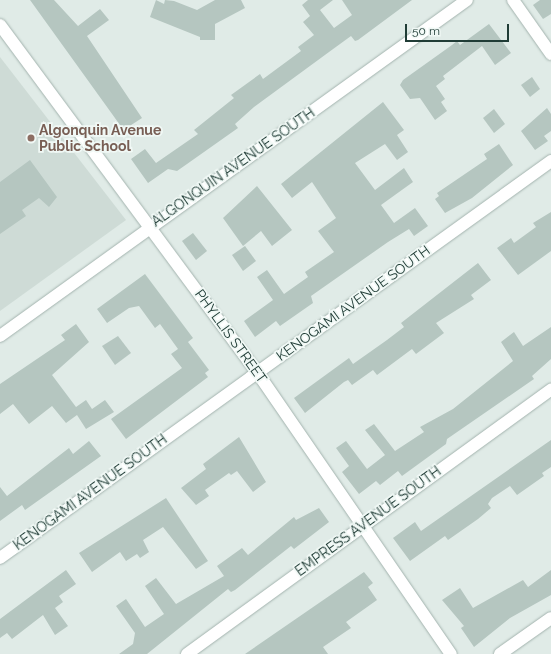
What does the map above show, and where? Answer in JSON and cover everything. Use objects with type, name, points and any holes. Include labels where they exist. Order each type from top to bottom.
[{"type":"street","name":"ALGONQUIN AVENUE SOUTH","points":[[0,336],[151,225],[467,0]]},
{"type":"street","points":[[513,0],[551,54]]},
{"type":"street","name":"PHYLLIS STREET","points":[[0,25],[151,225],[257,372],[451,654]]},
{"type":"street","name":"KENOGAMI AVENUE SOUTH","points":[[0,558],[551,161]]},
{"type":"street","name":"EMPRESS AVENUE SOUTH","points":[[187,654],[551,390]]},
{"type":"street","points":[[500,654],[551,618]]},
{"type":"shaded area","name":"Algonquin Avenue Public School","points":[[0,57],[126,220],[0,311]]},
{"type":"building","points":[[30,0],[54,0],[78,26],[100,9],[109,20],[87,36],[142,118],[125,129],[120,125]]},
{"type":"building","points":[[156,0],[164,4],[165,0],[174,1],[197,10],[215,0],[241,0],[245,8],[215,24],[215,40],[200,40],[200,37],[150,17]]},
{"type":"building","points":[[308,0],[333,0],[320,10],[334,28],[352,15],[342,0],[412,0],[358,40],[355,41],[351,36],[329,52],[254,107],[235,124],[238,128],[177,171],[168,169],[148,183],[131,159],[145,149],[156,163],[198,134],[194,130],[234,98],[231,95],[260,74],[263,79],[301,51],[298,47],[314,35],[303,22],[310,16],[302,5]]},
{"type":"building","points":[[540,0],[551,0],[551,14],[543,19],[533,5]]},
{"type":"building","points":[[489,24],[511,53],[495,65],[482,46],[443,76],[445,79],[436,86],[445,99],[441,102],[447,111],[435,120],[420,98],[410,99],[400,85],[403,80],[457,41],[460,45]]},
{"type":"building","points":[[532,77],[540,89],[530,97],[521,85]]},
{"type":"building","points":[[383,102],[404,130],[397,135],[408,152],[397,160],[385,144],[355,163],[375,190],[404,168],[413,182],[381,205],[394,223],[415,208],[428,226],[414,236],[409,229],[388,242],[311,296],[313,303],[280,326],[276,321],[255,337],[244,321],[273,300],[257,277],[267,270],[284,294],[308,277],[305,272],[334,252],[318,231],[336,218],[312,182],[292,198],[281,184]]},
{"type":"building","points":[[547,108],[551,114],[551,131],[544,136],[548,141],[535,150],[521,131]]},
{"type":"building","points":[[494,109],[505,124],[494,133],[483,118]]},
{"type":"building","points":[[499,144],[513,165],[472,198],[445,213],[435,199],[439,196],[437,193],[487,159],[484,154]]},
{"type":"building","points":[[30,160],[57,197],[49,207],[39,198],[22,210],[26,216],[0,234],[0,182]]},
{"type":"building","points":[[257,186],[292,230],[272,246],[261,231],[243,246],[223,218]]},
{"type":"building","points":[[551,212],[551,251],[518,275],[497,248],[511,238],[514,243],[536,227],[533,223]]},
{"type":"building","points":[[193,233],[207,251],[196,260],[182,241]]},
{"type":"building","points":[[245,246],[256,261],[243,271],[232,255]]},
{"type":"building","points":[[478,263],[491,280],[471,295],[474,299],[436,323],[444,333],[416,354],[412,349],[377,375],[373,370],[352,385],[348,380],[344,382],[305,413],[294,398],[349,358],[353,364],[387,340],[404,327],[401,323]]},
{"type":"building","points":[[145,274],[193,338],[188,342],[209,370],[205,373],[208,377],[126,439],[111,419],[182,368],[171,354],[178,349],[160,324],[155,328],[139,306],[129,308],[107,323],[97,309]]},
{"type":"building","points":[[76,324],[89,342],[52,375],[76,407],[86,400],[92,409],[105,400],[114,412],[86,429],[77,415],[66,423],[52,406],[29,424],[13,404],[0,414],[0,384],[65,340],[61,335]]},
{"type":"building","points":[[551,327],[551,359],[532,376],[534,379],[447,439],[446,444],[402,476],[398,471],[380,485],[376,481],[359,494],[342,472],[349,466],[336,448],[346,441],[367,469],[385,455],[365,430],[374,424],[395,451],[424,432],[420,427],[453,409],[513,361],[501,342],[514,332],[523,346]]},
{"type":"building","points":[[118,336],[131,353],[115,365],[102,346]]},
{"type":"building","points":[[239,437],[266,482],[253,492],[237,471],[231,475],[229,473],[205,490],[209,496],[196,505],[181,488],[206,469],[203,464]]},
{"type":"building","points":[[551,440],[551,467],[542,473],[544,476],[517,495],[510,486],[492,498],[488,504],[491,508],[448,540],[445,536],[410,561],[393,538],[415,522],[421,531]]},
{"type":"building","points":[[89,441],[101,456],[25,510],[22,505],[0,521],[0,487],[7,496],[69,448],[73,454]]},
{"type":"building","points":[[166,498],[208,561],[196,569],[163,527],[143,540],[149,552],[140,558],[137,554],[126,561],[120,552],[92,572],[79,553]]},
{"type":"building","points":[[319,508],[329,522],[294,549],[291,546],[235,590],[231,592],[228,589],[147,654],[119,654],[133,644],[135,633],[116,606],[126,599],[145,627],[164,614],[145,586],[156,578],[176,604],[224,576],[217,566],[242,548],[248,555],[294,517],[296,520]]},
{"type":"building","points":[[66,570],[76,584],[59,596],[63,602],[55,608],[68,626],[55,635],[43,615],[12,639],[7,633],[0,638],[0,619]]},
{"type":"building","points":[[551,570],[551,595],[510,618],[474,647],[461,628],[464,626],[442,600],[460,588],[473,608],[523,580],[528,587]]},
{"type":"building","points":[[364,572],[373,583],[368,587],[377,600],[346,622],[351,628],[323,647],[328,654],[245,654]]},
{"type":"place","name":"Algonquin Avenue Public School","points":[[31,138]]}]
